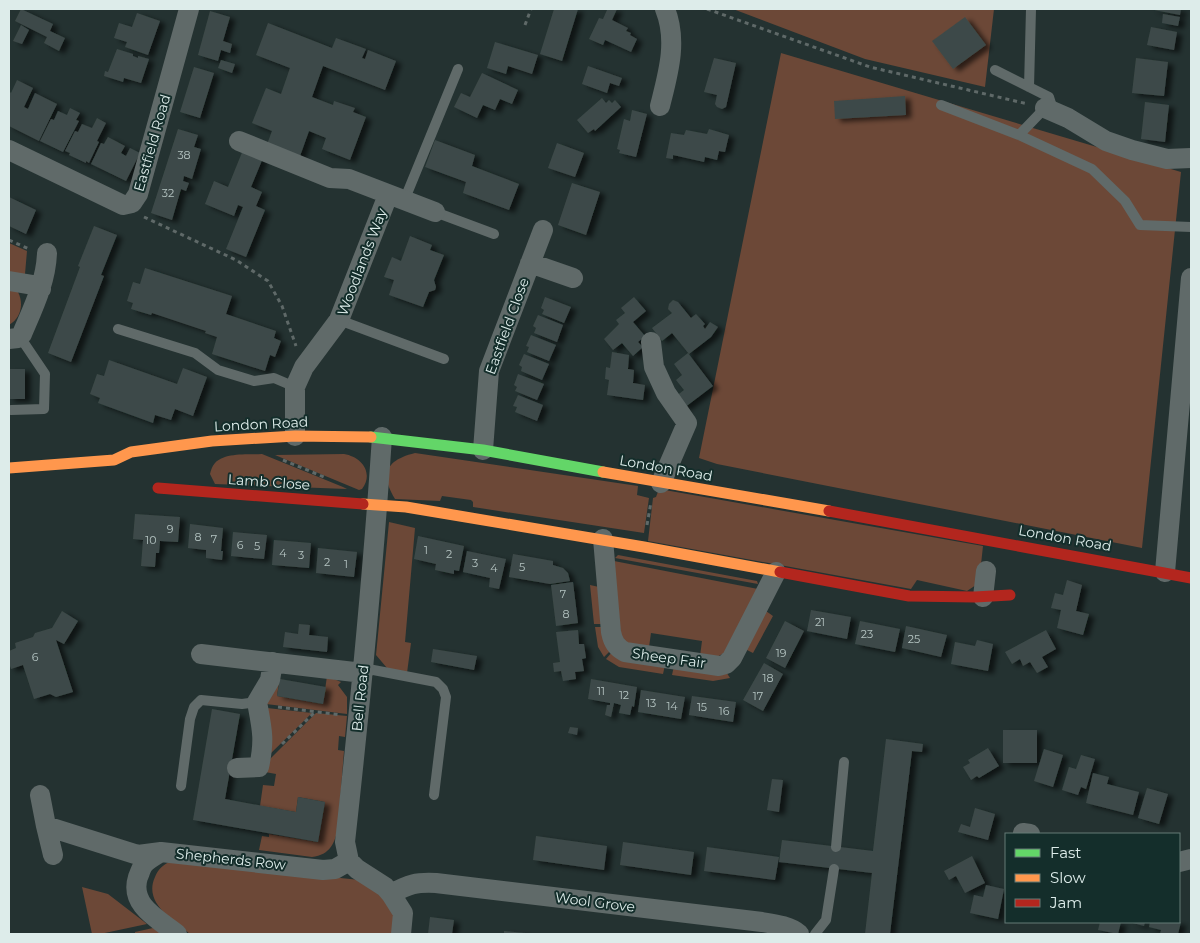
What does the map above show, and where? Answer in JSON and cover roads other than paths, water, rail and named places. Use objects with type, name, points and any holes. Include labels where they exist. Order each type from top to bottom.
[{"type":"street","name":"Eastfield Road","points":[[9,150],[123,204],[132,203],[138,194],[189,9]]},
{"type":"street","points":[[660,106],[672,51],[665,9]]},
{"type":"street","points":[[1049,109],[1106,141],[1132,150],[1167,159],[1191,158]]},
{"type":"street","points":[[239,141],[330,178],[349,179],[435,212]]},
{"type":"street","name":"Woodlands Way","points":[[294,436],[295,387],[304,367],[339,320],[396,198]]},
{"type":"street","name":"Eastfield Close","points":[[483,450],[489,371],[543,230]]},
{"type":"street","points":[[14,338],[22,334],[41,289],[47,253]]},
{"type":"street","name":"Eastfield Close","points":[[530,263],[573,278]]},
{"type":"street","points":[[9,281],[33,285],[41,289]]},
{"type":"street","points":[[1165,572],[1191,291]]},
{"type":"street","points":[[651,342],[654,367],[666,393],[688,423],[658,482]]},
{"type":"street","name":"London Road","points":[[9,468],[114,460],[131,452],[212,441],[294,436],[382,437],[483,450],[889,521],[1191,578]]},
{"type":"street","name":"Bell Road","points":[[349,861],[345,842],[359,717],[378,506],[382,437]]},
{"type":"street","name":"London Road","points":[[114,448],[131,452]]},
{"type":"street","name":"Lamb Close","points":[[158,488],[378,506]]},
{"type":"street","points":[[378,506],[406,507],[603,540],[909,596],[957,598],[1010,595]]},
{"type":"street","name":"Sheep Fair","points":[[603,540],[610,632],[617,647],[625,652],[719,666],[726,664],[732,658],[776,572]]},
{"type":"street","points":[[984,597],[986,571]]},
{"type":"street","points":[[201,654],[363,670]]},
{"type":"street","points":[[237,768],[259,767],[263,732],[257,703],[270,680],[273,662]]},
{"type":"street","points":[[40,795],[53,855]]},
{"type":"street","points":[[46,826],[138,855],[161,852]]},
{"type":"street","name":"Shepherds Row","points":[[177,934],[143,907],[138,901],[136,892],[138,878],[145,864],[161,852],[323,870],[335,869],[349,861]]},
{"type":"street","points":[[349,861],[392,894],[403,914],[401,934]]},
{"type":"street","name":"Wool Grove","points":[[392,894],[415,882],[436,883],[762,922],[796,931],[799,934]]},
{"type":"lane","points":[[1029,87],[1031,9]]},
{"type":"lane","points":[[396,198],[458,69]]},
{"type":"lane","points":[[995,70],[1049,97],[1049,109],[1020,135]]},
{"type":"lane","points":[[941,105],[1020,135],[1092,169],[1125,200],[1140,225],[1191,227]]},
{"type":"lane","points":[[435,212],[494,234]]},
{"type":"lane","points":[[339,320],[444,359]]},
{"type":"lane","points":[[118,329],[195,353],[218,370],[254,380],[274,378],[295,387]]},
{"type":"lane","points":[[11,410],[44,409],[45,374],[14,338]]},
{"type":"lane","points":[[363,670],[436,682],[443,688],[446,697],[434,795]]},
{"type":"lane","points":[[181,786],[190,719],[194,707],[201,700],[242,704],[257,703]]},
{"type":"lane","points":[[836,847],[844,762]]},
{"type":"lane","points":[[815,934],[826,920],[834,869]]}]
